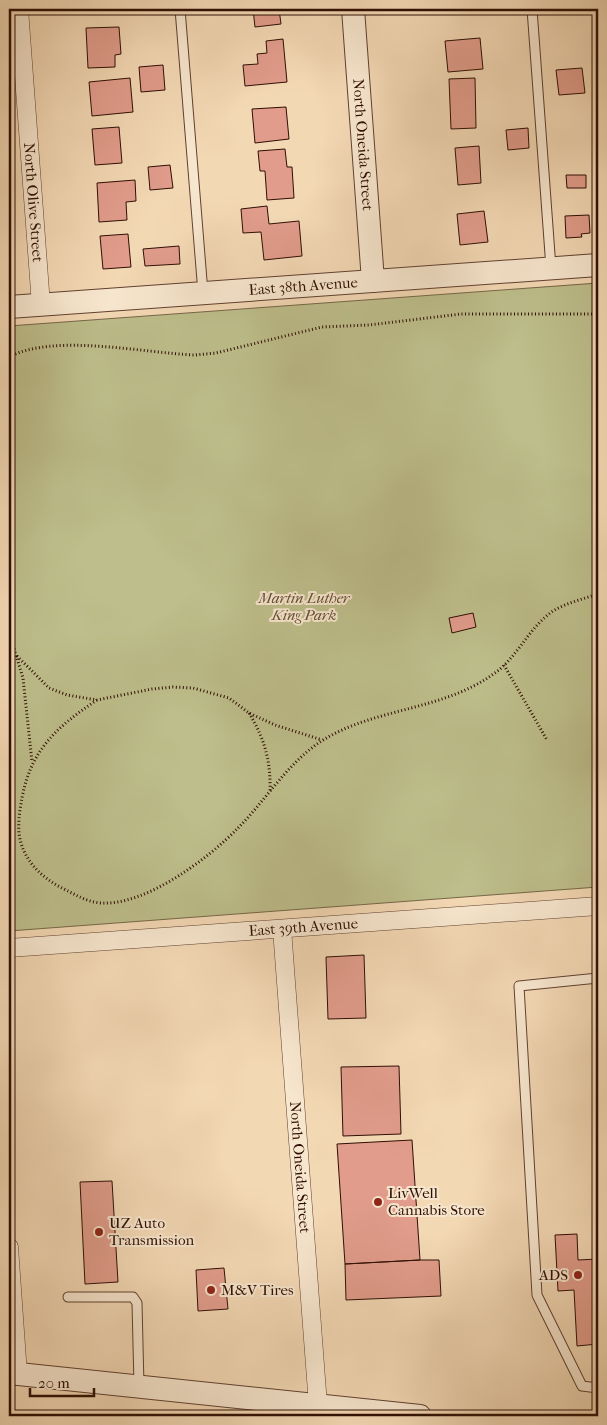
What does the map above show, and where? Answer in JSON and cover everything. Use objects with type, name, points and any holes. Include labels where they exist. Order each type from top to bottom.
[{"type":"street","name":"North Olive Street","points":[[19,9],[41,305]]},
{"type":"street","name":"North Oneida Street","points":[[353,9],[373,281]]},
{"type":"street","name":"East 38th Avenue","points":[[9,307],[598,265]]},
{"type":"street","name":"East 39th Avenue","points":[[9,948],[598,906]]},
{"type":"street","name":"North Oneida Street","points":[[282,929],[318,1406]]},
{"type":"street","points":[[9,1247],[13,1373],[420,1416]]},
{"type":"lane","points":[[180,9],[203,293]]},
{"type":"lane","points":[[532,9],[551,268]]},
{"type":"lane","points":[[598,978],[518,986],[538,1295],[582,1386],[598,1388]]},
{"type":"lane","points":[[68,1297],[133,1297],[137,1303],[139,1387]]},
{"type":"path","points":[[9,357],[35,348],[63,345],[195,355],[216,353],[322,327],[369,325],[461,314],[598,314]]},
{"type":"path","points":[[97,700],[64,724],[47,740],[32,763],[20,811],[22,848],[31,864],[50,882],[84,899],[100,903],[117,902],[139,897],[197,862],[237,830],[300,758],[323,740],[356,726],[468,690],[494,674],[504,665],[541,621],[553,611],[598,594]]},
{"type":"path","points":[[9,632],[17,656],[26,702],[32,763]]},
{"type":"path","points":[[17,656],[49,688],[82,699],[97,700],[152,689],[192,688],[229,698],[249,713],[275,725],[323,740]]},
{"type":"path","points":[[504,665],[547,740]]},
{"type":"path","points":[[249,713],[266,746],[269,761],[270,793]]},
{"type":"green space","name":"Martin Luther King Park","points":[[598,283],[598,887],[9,931],[9,326]]},
{"type":"building","points":[[253,9],[279,9],[281,24],[255,27]]},
{"type":"building","points":[[443,9],[470,9],[470,11],[444,13]]},
{"type":"building","points":[[119,27],[121,54],[115,55],[115,67],[88,68],[86,28]]},
{"type":"building","points":[[480,38],[483,69],[448,72],[445,41]]},
{"type":"building","points":[[283,39],[287,82],[245,86],[243,65],[258,64],[257,54],[267,53],[266,41]]},
{"type":"building","points":[[163,65],[165,90],[141,92],[139,67]]},
{"type":"building","points":[[582,68],[585,93],[559,95],[556,70]]},
{"type":"building","points":[[130,78],[133,112],[92,116],[89,82]]},
{"type":"building","points":[[475,78],[476,128],[451,129],[449,79]]},
{"type":"building","points":[[286,107],[289,139],[255,143],[252,109]]},
{"type":"building","points":[[119,127],[122,163],[95,165],[92,129]]},
{"type":"building","points":[[528,128],[529,148],[508,150],[506,130]]},
{"type":"building","points":[[479,146],[481,183],[458,185],[455,148]]},
{"type":"building","points":[[285,149],[287,167],[292,167],[294,198],[267,200],[265,171],[260,171],[258,151]]},
{"type":"building","points":[[170,165],[173,188],[150,190],[148,167]]},
{"type":"building","points":[[566,175],[586,175],[586,188],[567,188]]},
{"type":"building","points":[[135,180],[136,201],[126,202],[127,220],[99,222],[97,183]]},
{"type":"building","points":[[267,206],[269,224],[299,221],[302,256],[264,260],[261,232],[243,233],[241,209]]},
{"type":"building","points":[[484,211],[488,242],[460,245],[457,214]]},
{"type":"building","points":[[589,215],[590,233],[581,234],[582,237],[566,238],[565,216]]},
{"type":"building","points":[[128,234],[131,267],[103,269],[100,236]]},
{"type":"building","points":[[179,246],[180,264],[145,266],[143,249]]},
{"type":"building","points":[[473,613],[476,627],[452,633],[449,618]]},
{"type":"building","points":[[364,955],[366,1018],[328,1019],[326,957]]},
{"type":"building","points":[[399,1066],[401,1134],[343,1136],[341,1067]]},
{"type":"building","name":"LivWell Cannabis Store","points":[[412,1140],[420,1260],[345,1264],[337,1144]]},
{"type":"building","name":"UZ Auto Transmission","points":[[112,1181],[118,1282],[85,1284],[80,1182]]},
{"type":"building","name":"ADS","points":[[577,1234],[578,1260],[598,1259],[598,1344],[577,1346],[574,1290],[558,1291],[555,1235]]},
{"type":"building","points":[[439,1260],[441,1296],[346,1300],[345,1264]]},
{"type":"building","name":"M&V Tires","points":[[224,1268],[228,1309],[198,1311],[196,1270]]},
{"type":"place","name":"LivWell Cannabis Store","points":[[378,1202]]},
{"type":"place","name":"UZ Auto Transmission","points":[[99,1232]]},
{"type":"place","name":"ADS","points":[[578,1275]]},
{"type":"place","name":"M&V Tires","points":[[211,1290]]}]
